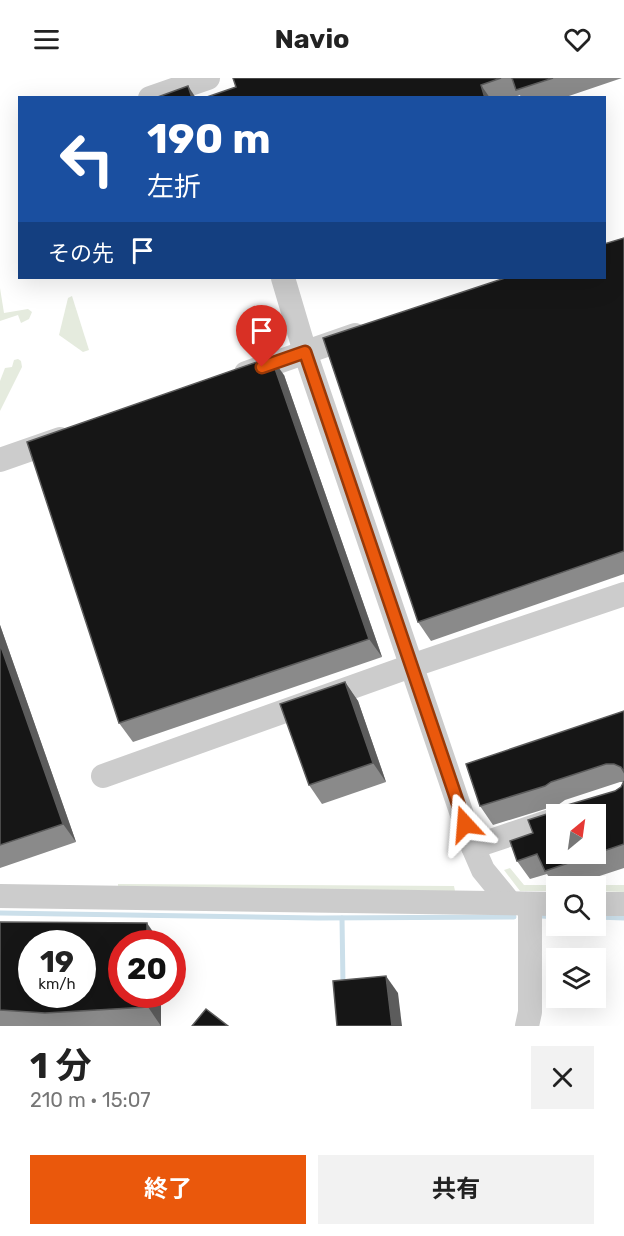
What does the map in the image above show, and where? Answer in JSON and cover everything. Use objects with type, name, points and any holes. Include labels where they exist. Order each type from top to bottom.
[{"type":"street","points":[[156,96],[208,78]]},
{"type":"street","points":[[283,279],[305,352],[473,847],[483,870],[520,904],[530,1012],[527,1026]]},
{"type":"street","points":[[226,380],[372,330]]},
{"type":"street","points":[[0,460],[79,432]]},
{"type":"street","points":[[104,776],[411,666],[624,594]]},
{"type":"street","points":[[473,847],[546,822]]},
{"type":"street","points":[[0,896],[546,904]]},
{"type":"street","points":[[606,904],[624,904]]},
{"type":"shaded area","points":[[0,288],[4,313],[28,309],[32,312],[29,319],[21,323],[18,315],[0,321]]},
{"type":"shaded area","points":[[72,296],[89,350],[83,352],[59,335],[68,298]]},
{"type":"shaded area","points":[[18,359],[22,367],[0,411],[0,381],[5,368],[12,367],[14,360]]},
{"type":"shaded area","points":[[510,868],[524,885],[546,885],[546,891],[520,891],[504,870]]},
{"type":"shaded area","points":[[118,884],[454,886],[455,891],[118,889]]},
{"type":"shaded area","points":[[606,885],[624,885],[624,892],[606,891]]},
{"type":"building","points":[[233,78],[501,78],[481,85],[484,96],[210,96],[236,87]]},
{"type":"building","points":[[512,78],[553,78],[516,90]]},
{"type":"building","points":[[188,86],[191,96],[160,96]]},
{"type":"building","points":[[624,238],[624,551],[418,622],[323,338],[502,279],[606,279],[606,243]]},
{"type":"building","points":[[271,357],[369,639],[119,723],[27,442]]},
{"type":"building","points":[[0,644],[63,824],[0,845]]},
{"type":"building","points":[[345,682],[373,763],[309,785],[280,704]]},
{"type":"building","points":[[624,711],[624,772],[621,767],[606,764],[480,806],[466,764]]},
{"type":"building","points":[[624,781],[624,844],[606,850],[606,804],[571,804],[615,791]]},
{"type":"building","points":[[546,814],[546,864],[566,864],[545,871],[537,854],[517,861],[510,841],[533,833],[528,820]]},
{"type":"building","points":[[0,922],[147,923],[147,930],[108,930],[108,1008],[131,1008],[45,1013],[0,1010]]},
{"type":"building","points":[[386,976],[392,1026],[337,1026],[333,981]]},
{"type":"building","points":[[206,1009],[228,1026],[192,1026]]},
{"type":"waterway","points":[[0,913],[318,918],[514,917]]},
{"type":"waterway","points":[[542,916],[546,916]]},
{"type":"waterway","points":[[606,917],[624,918]]},
{"type":"waterway","points":[[342,918],[343,985]]},
{"type":"route","points":[[262,367],[305,352],[465,824]]}]
